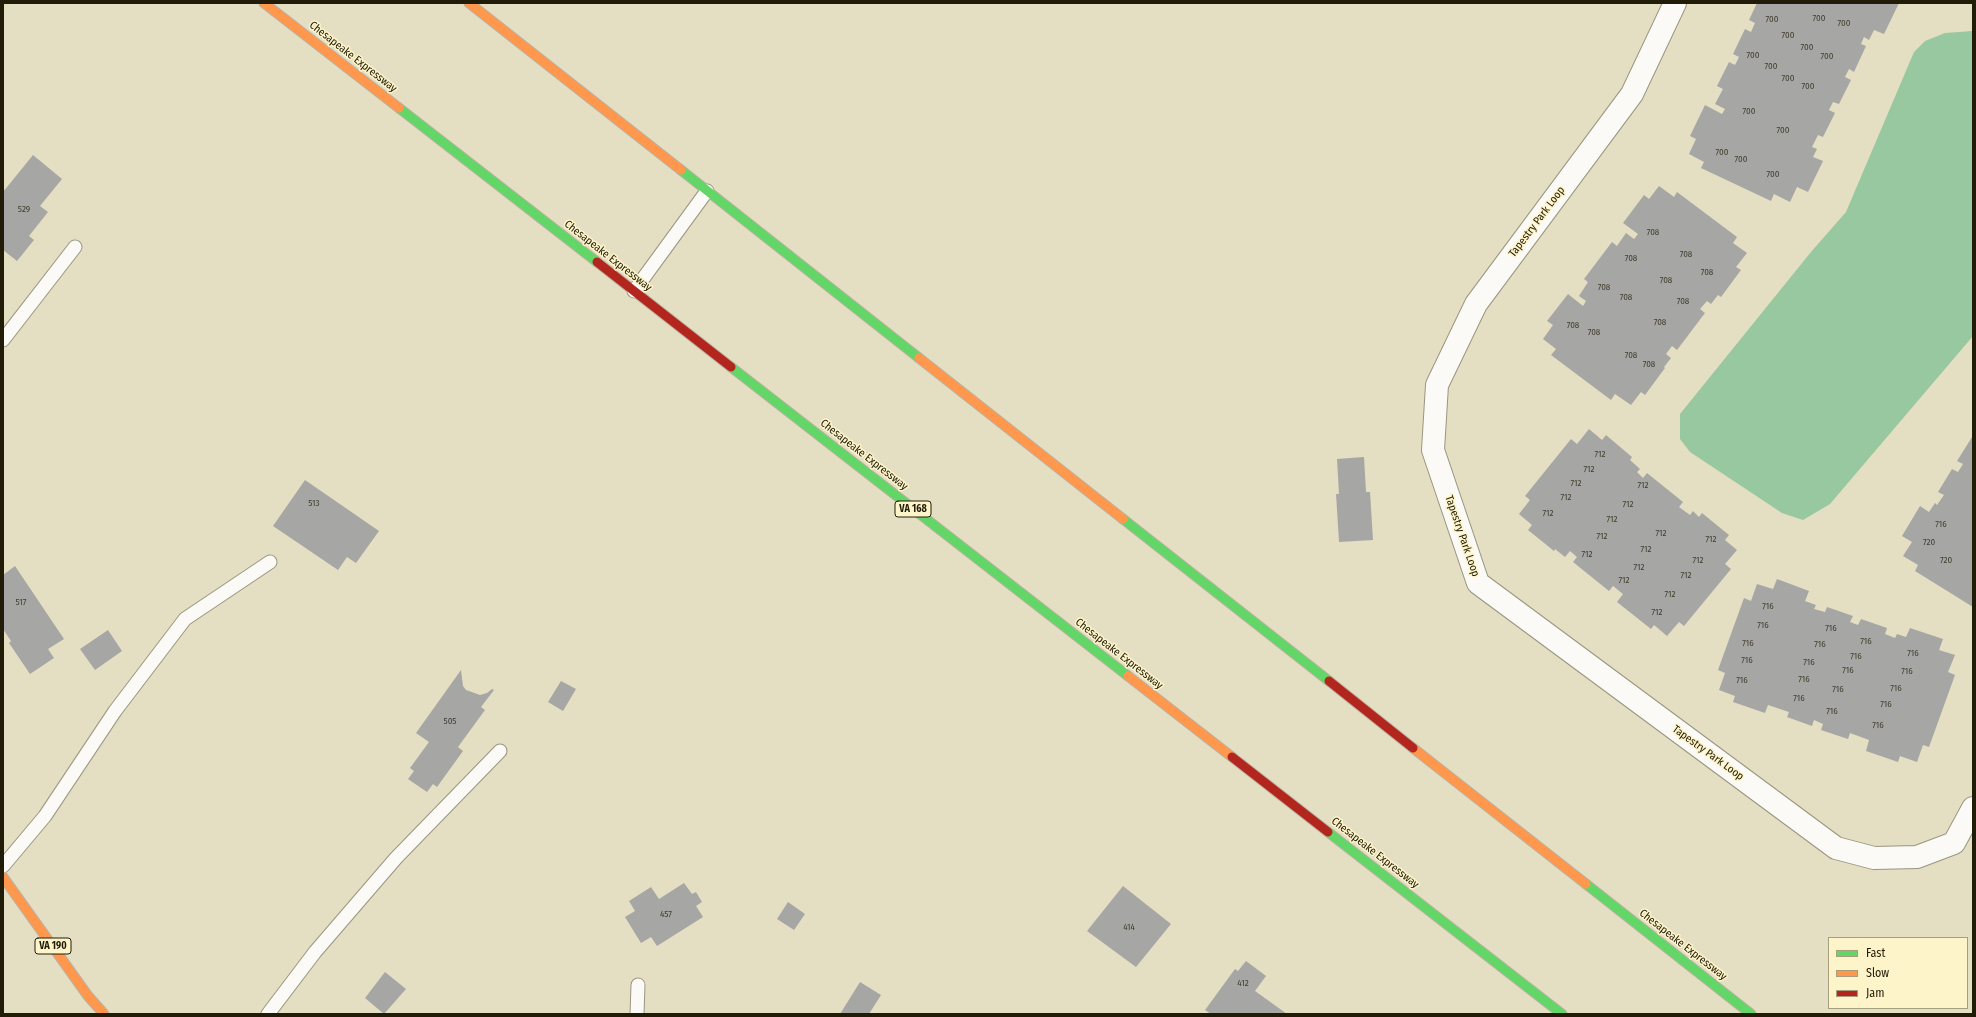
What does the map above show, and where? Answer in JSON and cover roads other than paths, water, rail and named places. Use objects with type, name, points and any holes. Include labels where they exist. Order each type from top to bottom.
[{"type":"main road","name":"Chesapeake Expressway","points":[[264,3],[1562,1014]]},
{"type":"main road","name":"Chesapeake Expressway","points":[[469,3],[1750,1014]]},
{"type":"main road","name":"VA 190","points":[[3,877],[88,996],[104,1014]]},
{"type":"street","name":"Tapestry Park Loop","points":[[1675,3],[1632,94],[1476,304],[1437,385],[1433,450],[1478,583],[1836,848],[1874,858],[1917,857],[1954,843],[1973,808]]},
{"type":"lane","points":[[634,291],[707,191]]},
{"type":"lane","points":[[3,340],[75,247]]},
{"type":"lane","points":[[3,866],[45,816],[115,711],[185,619],[270,562]]},
{"type":"lane","points":[[268,1014],[315,952],[396,858],[500,751]]},
{"type":"lane","points":[[637,1014],[638,985]]}]
